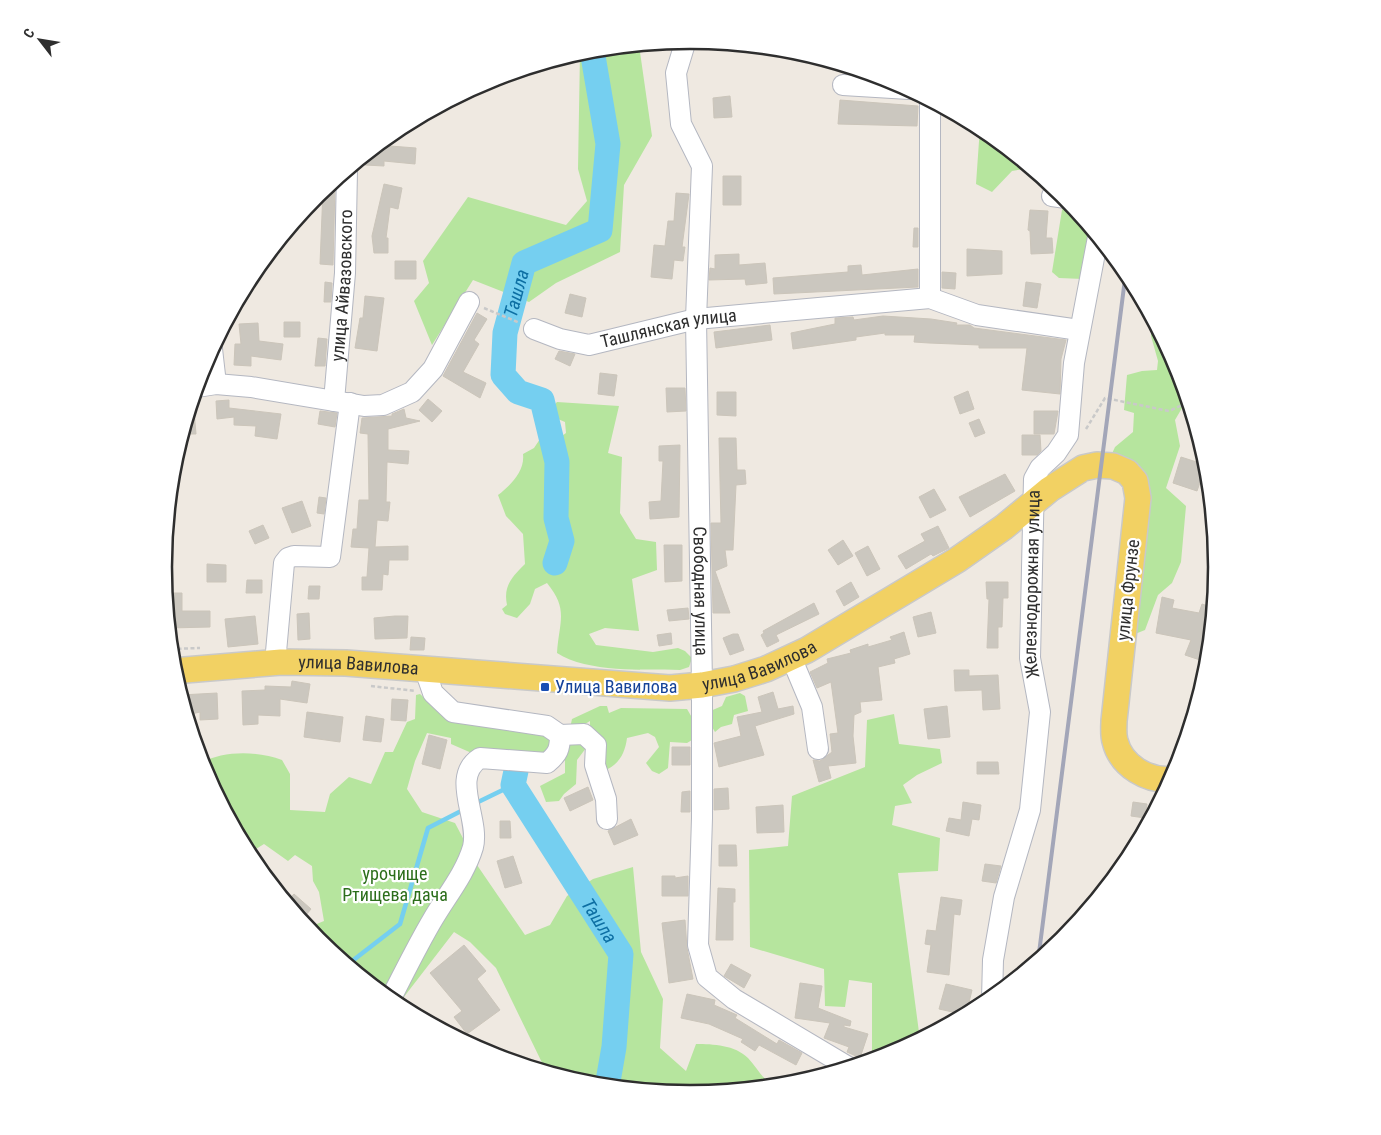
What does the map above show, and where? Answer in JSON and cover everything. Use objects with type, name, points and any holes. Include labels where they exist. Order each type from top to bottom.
[{"type":"main road","name":"улица Фрунзе","points":[[1034,502],[1069,476],[1098,465],[1113,466],[1127,472],[1135,481],[1138,498],[1114,721],[1115,740],[1120,754],[1131,766],[1146,776],[1164,780]]},
{"type":"main road","name":"улица Вавилова","points":[[182,670],[275,663],[346,663],[429,682],[670,688],[734,679],[766,669],[791,657],[949,565],[1004,527],[1034,502]]},
{"type":"street","name":"Свободная улица","points":[[683,49],[676,73],[681,124],[702,166],[696,319],[702,685],[702,818],[698,944],[707,977],[734,999],[842,1064]]},
{"type":"street","points":[[843,85],[888,88]]},
{"type":"street","points":[[930,107],[930,298]]},
{"type":"street","name":"улица Айвазовского","points":[[275,663],[284,563],[288,558],[294,556],[330,557],[342,402],[347,178]]},
{"type":"street","name":"Железнодорожная улица","points":[[992,989],[993,960],[1004,897],[1030,810],[1040,712],[1030,658],[1034,480],[1040,468],[1056,453],[1068,435],[1070,396],[1079,330],[1096,245]]},
{"type":"street","name":"Ташлянская улица","points":[[534,329],[560,339],[589,345],[696,319],[930,298],[977,315],[1079,330]]},
{"type":"street","points":[[206,385],[251,387],[364,406],[384,404],[412,392],[433,370],[469,302]]},
{"type":"street","points":[[791,657],[812,707],[818,749]]},
{"type":"street","points":[[429,682],[453,712],[547,726],[560,735],[584,734],[596,745],[595,764],[606,799],[607,819]]},
{"type":"street","points":[[394,993],[417,945],[467,866],[474,841],[466,773],[471,764],[480,758],[547,763],[555,757],[560,748],[560,735]]},
{"type":"path","points":[[469,302],[534,329]]},
{"type":"path","points":[[1063,442],[1082,435],[1105,398],[1169,411],[1183,405]]},
{"type":"path","points":[[370,686],[429,682]]},
{"type":"green space","points":[[640,52],[652,136],[624,185],[620,252],[556,283],[529,302],[473,280],[432,345],[414,301],[429,283],[423,261],[468,197],[566,225],[587,201],[578,169],[580,61]]},
{"type":"green space","points":[[979,136],[1023,169],[1012,171],[992,192],[976,184]]},
{"type":"green space","points":[[1064,208],[1090,236],[1083,279],[1059,278],[1052,272]]},
{"type":"green space","points":[[1151,329],[1170,369],[1184,408],[1182,408],[1175,420],[1180,446],[1166,488],[1186,506],[1181,562],[1172,583],[1158,595],[1145,630],[1130,636],[1142,498],[1110,458],[1115,447],[1133,432],[1134,413],[1124,410],[1127,375],[1157,370],[1158,361],[1151,336]]},
{"type":"green space","points":[[557,402],[619,406],[608,453],[622,457],[620,513],[636,539],[656,542],[657,570],[632,579],[639,631],[605,628],[589,634],[596,645],[653,652],[678,648],[685,651],[692,658],[689,667],[680,670],[616,669],[584,664],[557,653],[561,624],[560,609],[554,592],[547,583],[535,589],[530,604],[517,618],[505,614],[502,609],[507,605],[506,592],[510,582],[525,564],[523,534],[506,516],[498,495],[516,477],[522,466],[523,454],[534,448],[540,439],[555,441],[566,433],[565,422],[546,414]]},
{"type":"green space","points":[[740,693],[745,696],[748,711],[734,715],[732,724],[721,727],[715,732],[708,720],[708,712],[722,706],[726,697]]},
{"type":"green space","name":"урочище Ртищева дача","points":[[420,694],[446,718],[533,728],[553,738],[547,752],[474,754],[451,744],[451,738],[427,733],[415,761],[407,789],[422,812],[455,823],[477,865],[525,935],[550,925],[567,896],[593,879],[633,867],[641,952],[663,999],[660,1048],[686,1071],[696,1044],[716,1045],[737,1050],[748,1058],[767,1080],[724,1085],[657,1085],[623,1082],[543,1065],[496,968],[470,942],[454,932],[402,999],[348,958],[315,925],[324,921],[319,892],[313,881],[312,866],[295,855],[288,861],[264,844],[255,850],[225,797],[209,760],[241,753],[262,755],[282,760],[290,774],[290,810],[325,812],[330,794],[349,777],[371,784],[385,752],[393,752],[407,722],[415,719],[416,695]]},
{"type":"green space","points":[[600,706],[607,706],[609,713],[621,708],[687,709],[694,721],[692,740],[687,743],[670,742],[668,768],[659,774],[652,771],[646,763],[659,747],[655,737],[648,733],[627,738],[625,749],[620,759],[613,766],[603,771],[590,732],[590,721],[580,727],[586,748],[577,760],[576,784],[559,801],[546,802],[540,786],[565,773],[565,751],[572,719]]},
{"type":"green space","points":[[894,714],[899,744],[940,749],[942,763],[917,775],[903,785],[912,803],[895,806],[892,825],[940,838],[938,871],[898,873],[919,1033],[872,1053],[872,983],[849,980],[845,1007],[825,1006],[824,969],[750,947],[749,850],[788,846],[792,796],[865,767],[867,720]]},
{"type":"building","points":[[730,96],[732,117],[714,118],[713,98]]},
{"type":"building","points":[[840,100],[918,106],[917,126],[838,124]]},
{"type":"building","points":[[389,146],[416,148],[415,164],[384,161],[384,166],[365,165]]},
{"type":"building","points":[[723,176],[741,176],[741,205],[723,205]]},
{"type":"building","points":[[384,184],[402,188],[398,209],[390,207],[386,238],[388,238],[388,253],[374,253],[372,236]]},
{"type":"building","points":[[335,190],[333,265],[320,264],[322,203]]},
{"type":"building","points":[[676,193],[689,194],[682,247],[685,247],[683,261],[674,260],[672,279],[651,277],[654,245],[665,246],[668,221],[674,221]]},
{"type":"building","points":[[1030,210],[1048,211],[1046,238],[1052,238],[1053,253],[1031,254],[1030,231],[1028,230]]},
{"type":"building","points":[[914,228],[918,228],[918,247],[913,247]]},
{"type":"building","points":[[967,249],[1002,251],[1002,274],[967,276]]},
{"type":"building","points":[[739,254],[739,265],[765,263],[767,283],[746,285],[745,279],[709,280],[710,268],[715,269],[715,255]]},
{"type":"building","points":[[395,261],[416,261],[416,279],[395,279]]},
{"type":"building","points":[[861,265],[862,275],[918,269],[918,287],[774,294],[773,278],[848,272],[848,266]]},
{"type":"building","points":[[942,272],[956,273],[955,289],[942,288]]},
{"type":"building","points":[[325,282],[332,283],[331,302],[324,302]]},
{"type":"building","points":[[1026,282],[1041,284],[1037,308],[1023,306]]},
{"type":"building","points":[[570,294],[586,298],[582,317],[565,313]]},
{"type":"building","points":[[365,296],[384,298],[377,351],[355,348],[360,318],[363,318]]},
{"type":"building","points":[[477,313],[487,319],[474,340],[479,344],[463,372],[486,383],[480,398],[443,376]]},
{"type":"building","points":[[883,316],[931,319],[957,323],[956,325],[970,325],[974,328],[1066,340],[1061,359],[1060,394],[1022,390],[1027,348],[979,348],[979,345],[914,342],[915,335],[885,335],[885,333],[856,337],[856,340],[793,349],[791,333],[835,324],[835,318],[853,317],[854,320]]},
{"type":"building","points":[[284,322],[300,322],[300,337],[284,337]]},
{"type":"building","points":[[258,323],[259,341],[283,344],[281,360],[251,356],[251,366],[234,365],[235,344],[241,344],[239,324]]},
{"type":"building","points":[[770,325],[772,340],[716,348],[714,332]]},
{"type":"building","points":[[318,338],[327,339],[325,366],[315,366]]},
{"type":"building","points":[[559,351],[575,354],[570,366],[555,359]]},
{"type":"building","points":[[600,373],[617,375],[614,396],[598,394]]},
{"type":"building","points":[[666,388],[685,388],[686,411],[667,412]]},
{"type":"building","points":[[968,391],[974,409],[960,414],[954,397]]},
{"type":"building","points":[[717,392],[736,392],[736,416],[717,415]]},
{"type":"building","points":[[428,399],[442,411],[432,422],[419,410]]},
{"type":"building","points":[[229,400],[229,408],[281,414],[277,439],[255,436],[256,426],[234,425],[234,417],[217,419],[216,401]]},
{"type":"building","points":[[404,409],[406,418],[420,421],[388,429],[388,450],[409,451],[408,464],[387,462],[386,502],[390,502],[388,521],[377,520],[375,547],[408,546],[408,560],[389,560],[388,575],[383,574],[382,590],[362,590],[362,577],[367,577],[369,548],[351,547],[353,529],[357,529],[359,500],[369,500],[368,434],[360,433],[362,418],[392,416],[392,414]]},
{"type":"building","points":[[320,411],[337,413],[335,427],[318,424]]},
{"type":"building","points":[[1034,411],[1058,411],[1054,434],[1034,434]]},
{"type":"building","points":[[194,416],[196,434],[189,434]]},
{"type":"building","points":[[979,419],[985,433],[975,437],[969,423]]},
{"type":"building","points":[[1022,435],[1040,435],[1041,451],[1037,455],[1022,455]]},
{"type":"building","points":[[719,438],[736,438],[737,470],[745,470],[746,484],[736,485],[733,550],[725,550],[727,566],[715,571],[730,613],[713,613],[711,523],[721,523]]},
{"type":"building","points":[[680,445],[679,517],[650,519],[649,502],[661,501],[663,461],[659,461],[659,446]]},
{"type":"building","points":[[1181,457],[1198,463],[1201,479],[1197,491],[1173,483]]},
{"type":"building","points":[[1005,474],[1015,491],[970,517],[959,497]]},
{"type":"building","points":[[934,489],[946,510],[930,518],[919,497]]},
{"type":"building","points":[[319,497],[326,498],[324,514],[317,513]]},
{"type":"building","points":[[302,501],[311,526],[292,533],[282,508]]},
{"type":"building","points":[[263,525],[269,538],[255,544],[249,531]]},
{"type":"building","points":[[938,526],[949,548],[933,556],[931,554],[906,569],[898,556],[925,541],[921,534]]},
{"type":"building","points":[[843,540],[853,556],[838,565],[828,550]]},
{"type":"building","points":[[664,545],[682,545],[682,581],[665,582]]},
{"type":"building","points":[[868,546],[880,569],[867,576],[855,553]]},
{"type":"building","points":[[207,564],[226,565],[226,582],[207,582]]},
{"type":"building","points":[[247,580],[262,580],[262,593],[246,593]]},
{"type":"building","points":[[851,582],[859,597],[844,606],[836,591]]},
{"type":"building","points":[[986,582],[1008,582],[1008,598],[1003,598],[1002,627],[998,627],[998,648],[987,648],[989,599],[987,599]]},
{"type":"building","points":[[309,586],[320,586],[319,599],[308,599]]},
{"type":"building","points":[[173,593],[182,593],[182,611],[210,611],[210,627],[175,628]]},
{"type":"building","points":[[1162,597],[1174,600],[1172,608],[1199,613],[1202,604],[1208,606],[1201,660],[1185,655],[1191,640],[1156,633]]},
{"type":"building","points":[[814,603],[819,614],[776,635],[779,641],[767,647],[761,635],[764,633],[763,631]]},
{"type":"building","points":[[688,608],[689,619],[669,621],[667,610]]},
{"type":"building","points":[[931,612],[936,633],[918,637],[913,617]]},
{"type":"building","points":[[309,613],[310,639],[298,640],[297,614]]},
{"type":"building","points":[[255,616],[258,644],[228,647],[225,619]]},
{"type":"building","points":[[408,616],[407,638],[375,639],[374,618]]},
{"type":"building","points":[[904,632],[910,654],[894,659],[895,663],[878,667],[882,700],[860,702],[861,712],[854,715],[853,736],[856,763],[828,766],[831,778],[819,782],[813,760],[820,761],[832,752],[830,734],[838,733],[831,682],[817,688],[810,672],[828,663],[827,659],[851,653],[850,650],[868,644],[868,647],[892,640],[890,637]]},
{"type":"building","points":[[671,633],[672,644],[659,646],[657,635]]},
{"type":"building","points":[[738,634],[744,650],[730,655],[723,638]]},
{"type":"building","points":[[411,637],[425,638],[424,650],[410,650]]},
{"type":"building","points":[[954,670],[969,670],[969,676],[998,675],[1000,709],[983,710],[982,690],[955,691]]},
{"type":"building","points":[[292,681],[310,684],[307,703],[280,699],[280,716],[258,715],[258,724],[243,725],[242,691],[265,690],[265,686],[291,687]]},
{"type":"building","points":[[773,692],[778,709],[793,706],[794,714],[755,726],[764,755],[719,767],[714,743],[741,736],[737,717],[762,712],[758,697]]},
{"type":"building","points":[[217,693],[218,719],[200,720],[200,712],[193,714],[187,695]]},
{"type":"building","points":[[392,699],[408,700],[406,721],[391,720]]},
{"type":"building","points":[[947,706],[950,737],[928,739],[924,709]]},
{"type":"building","points":[[307,712],[343,717],[340,742],[304,737]]},
{"type":"building","points":[[366,716],[384,719],[381,742],[363,740]]},
{"type":"building","points":[[429,735],[447,740],[440,769],[422,764]]},
{"type":"building","points":[[672,747],[690,747],[690,765],[672,765]]},
{"type":"building","points":[[977,762],[998,762],[999,774],[977,774]]},
{"type":"building","points":[[588,787],[593,800],[570,811],[564,798]]},
{"type":"building","points":[[728,788],[729,809],[714,810],[714,789]]},
{"type":"building","points":[[690,791],[690,812],[681,812],[682,792]]},
{"type":"building","points":[[963,802],[981,805],[979,820],[972,819],[969,836],[946,831],[949,818],[961,820]]},
{"type":"building","points":[[1133,802],[1147,804],[1145,818],[1131,816]]},
{"type":"building","points":[[783,805],[784,832],[757,833],[756,807]]},
{"type":"building","points":[[631,819],[638,835],[614,845],[608,831]]},
{"type":"building","points":[[500,821],[510,821],[511,838],[500,838]]},
{"type":"building","points":[[719,845],[736,845],[737,866],[719,866]]},
{"type":"building","points":[[513,856],[522,883],[505,888],[497,861]]},
{"type":"building","points":[[985,864],[1001,866],[996,883],[982,881]]},
{"type":"building","points":[[662,876],[675,876],[675,878],[688,876],[688,896],[662,896]]},
{"type":"building","points":[[718,888],[735,889],[733,940],[716,940]]},
{"type":"building","points":[[294,894],[311,909],[306,916],[290,898]]},
{"type":"building","points":[[941,897],[962,900],[960,915],[954,914],[949,975],[927,972],[931,945],[925,944],[927,930],[936,931]]},
{"type":"building","points":[[685,920],[687,948],[693,979],[669,983],[662,923]]},
{"type":"building","points":[[464,945],[486,971],[477,979],[500,1010],[467,1034],[454,1017],[462,1011],[430,973]]},
{"type":"building","points":[[731,964],[751,975],[744,988],[724,976]]},
{"type":"building","points":[[800,983],[822,986],[818,1008],[851,1021],[850,1026],[844,1025],[844,1027],[868,1034],[860,1058],[847,1052],[849,1047],[824,1038],[830,1023],[795,1018]]},
{"type":"building","points":[[946,984],[972,990],[968,1006],[957,1013],[939,1009]]},
{"type":"building","points":[[687,994],[715,1000],[714,1005],[737,1015],[735,1018],[777,1044],[779,1040],[802,1053],[796,1065],[759,1045],[755,1051],[741,1042],[743,1039],[709,1024],[681,1018]]},
{"type":"waterway","name":"Ташла","points":[[555,563],[562,541],[556,518],[557,462],[542,400],[518,392],[503,375],[505,333],[524,263],[600,230],[608,144],[593,58]]},
{"type":"waterway","name":"Ташла","points":[[516,771],[513,785],[621,954],[614,1047],[608,1079]]},
{"type":"waterway","points":[[474,804],[513,785]]},
{"type":"waterway","points":[[352,961],[400,924],[428,828],[465,809]]},
{"type":"railway","points":[[1039,952],[1124,283]]},
{"type":"place","name":"Улица Вавилова","points":[[545,687]]}]
